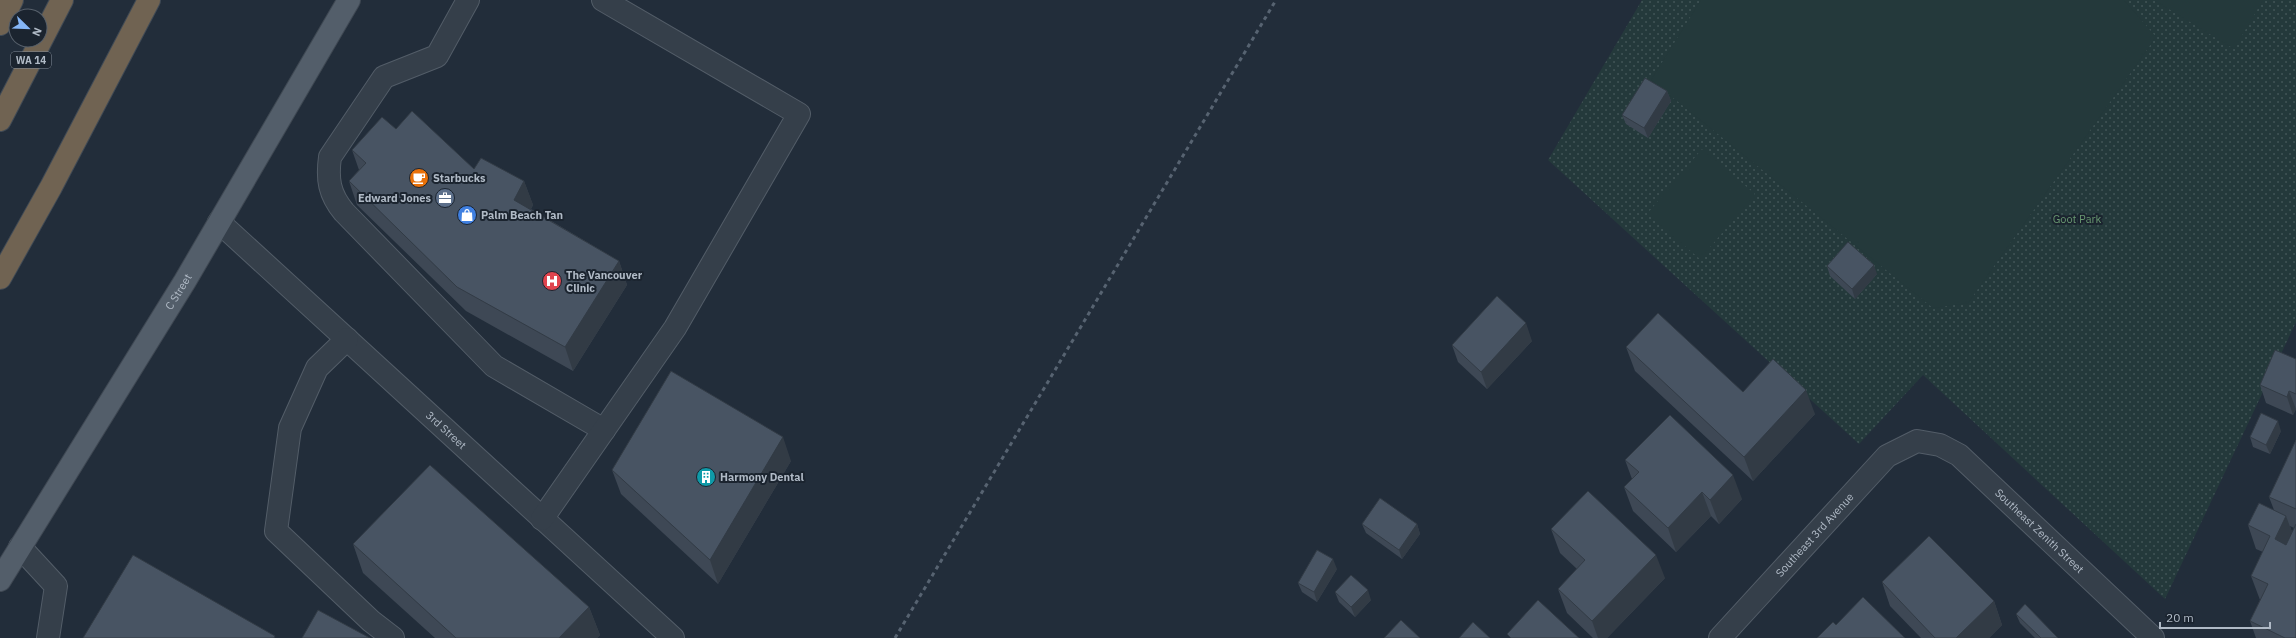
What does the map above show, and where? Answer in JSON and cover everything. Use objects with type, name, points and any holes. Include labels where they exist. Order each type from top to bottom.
[{"type":"highway","points":[[0,24],[12,0]]},
{"type":"highway","name":"WA 14","points":[[0,120],[62,0]]},
{"type":"highway","points":[[0,278],[51,187],[149,0]]},
{"type":"main road","name":"C Street","points":[[0,580],[181,288],[349,0]]},
{"type":"street","points":[[468,0],[437,56],[384,77],[330,157],[328,172],[329,186],[334,200],[494,366],[604,430]]},
{"type":"street","points":[[542,518],[675,328],[798,114],[602,0]]},
{"type":"street","name":"3rd Street","points":[[219,222],[673,638]]},
{"type":"street","points":[[347,339],[317,368],[290,428],[276,531],[371,622],[393,638]]},
{"type":"street","name":"Southeast 3rd Avenue","points":[[1720,638],[1887,456],[1917,441]]},
{"type":"street","name":"Southeast Zenith Street","points":[[1917,441],[1940,445],[1959,455],[2153,638]]},
{"type":"street","points":[[20,547],[56,586],[48,638]]},
{"type":"green space","name":"Goot Park","points":[[1642,0],[2296,0],[2296,322],[2165,599],[1923,375],[1859,444],[1548,160]]},
{"type":"green space","points":[[1701,0],[2124,0],[2156,37],[1968,303],[1933,308],[1651,80]]},
{"type":"green space","points":[[2154,0],[2263,0],[2234,49]]},
{"type":"green space","points":[[1702,149],[1755,194],[1700,259],[1647,214]]},
{"type":"building","points":[[1645,78],[1667,91],[1644,128],[1622,115]]},
{"type":"building","points":[[412,111],[474,169],[481,158],[524,181],[514,200],[619,261],[565,347],[457,287],[349,181],[366,163],[352,150],[382,117],[396,129]]},
{"type":"building","points":[[1848,242],[1874,265],[1852,289],[1827,266]]},
{"type":"building","points":[[1497,296],[1526,323],[1481,372],[1452,345]]},
{"type":"building","points":[[1658,313],[1743,392],[1773,359],[1806,390],[1744,457],[1626,347]]},
{"type":"building","points":[[2275,350],[2296,359],[2296,394],[2289,391],[2287,397],[2260,385]]},
{"type":"building","name":"Harmony Dental","points":[[671,371],[783,437],[710,560],[612,470]]},
{"type":"building","points":[[2261,413],[2278,421],[2266,445],[2250,437]]},
{"type":"building","points":[[1670,415],[1733,475],[1710,500],[1702,492],[1668,528],[1624,487],[1639,472],[1625,460]]},
{"type":"building","points":[[2296,440],[2296,509],[2269,497]]},
{"type":"building","points":[[430,465],[589,607],[559,638],[456,638],[353,544]]},
{"type":"building","points":[[1588,491],[1656,555],[1592,621],[1558,589],[1585,560],[1551,529]]},
{"type":"building","points":[[1380,498],[1417,524],[1399,550],[1362,524]]},
{"type":"building","points":[[2259,503],[2286,516],[2275,539],[2286,545],[2296,524],[2296,638],[2285,638],[2250,621],[2268,584],[2251,576],[2270,536],[2248,525]]},
{"type":"building","points":[[1929,536],[1994,601],[1956,638],[1935,638],[1882,582]]},
{"type":"building","points":[[1317,550],[1333,559],[1314,592],[1298,583]]},
{"type":"building","points":[[133,555],[275,636],[274,638],[83,638]]},
{"type":"building","points":[[1351,575],[1368,590],[1351,607],[1335,592]]},
{"type":"building","points":[[1863,597],[1905,638],[1817,638],[1833,622],[1836,625]]},
{"type":"building","points":[[1538,600],[1579,638],[1511,638],[1507,634]]},
{"type":"building","points":[[2025,604],[2058,638],[2041,638],[2016,614]]},
{"type":"building","points":[[318,610],[370,638],[302,638]]},
{"type":"building","points":[[1401,620],[1420,638],[1384,638]]},
{"type":"building","points":[[1473,622],[1490,638],[1459,638]]},
{"type":"railway","points":[[895,638],[1276,0]]},
{"type":"place","name":"Starbucks","points":[[419,178]]},
{"type":"place","name":"Edward Jones","points":[[445,198]]},
{"type":"place","name":"Palm Beach Tan","points":[[467,215]]},
{"type":"place","name":"The Vancouver Clinic","points":[[552,281]]},
{"type":"place","name":"Harmony Dental","points":[[706,477]]}]
